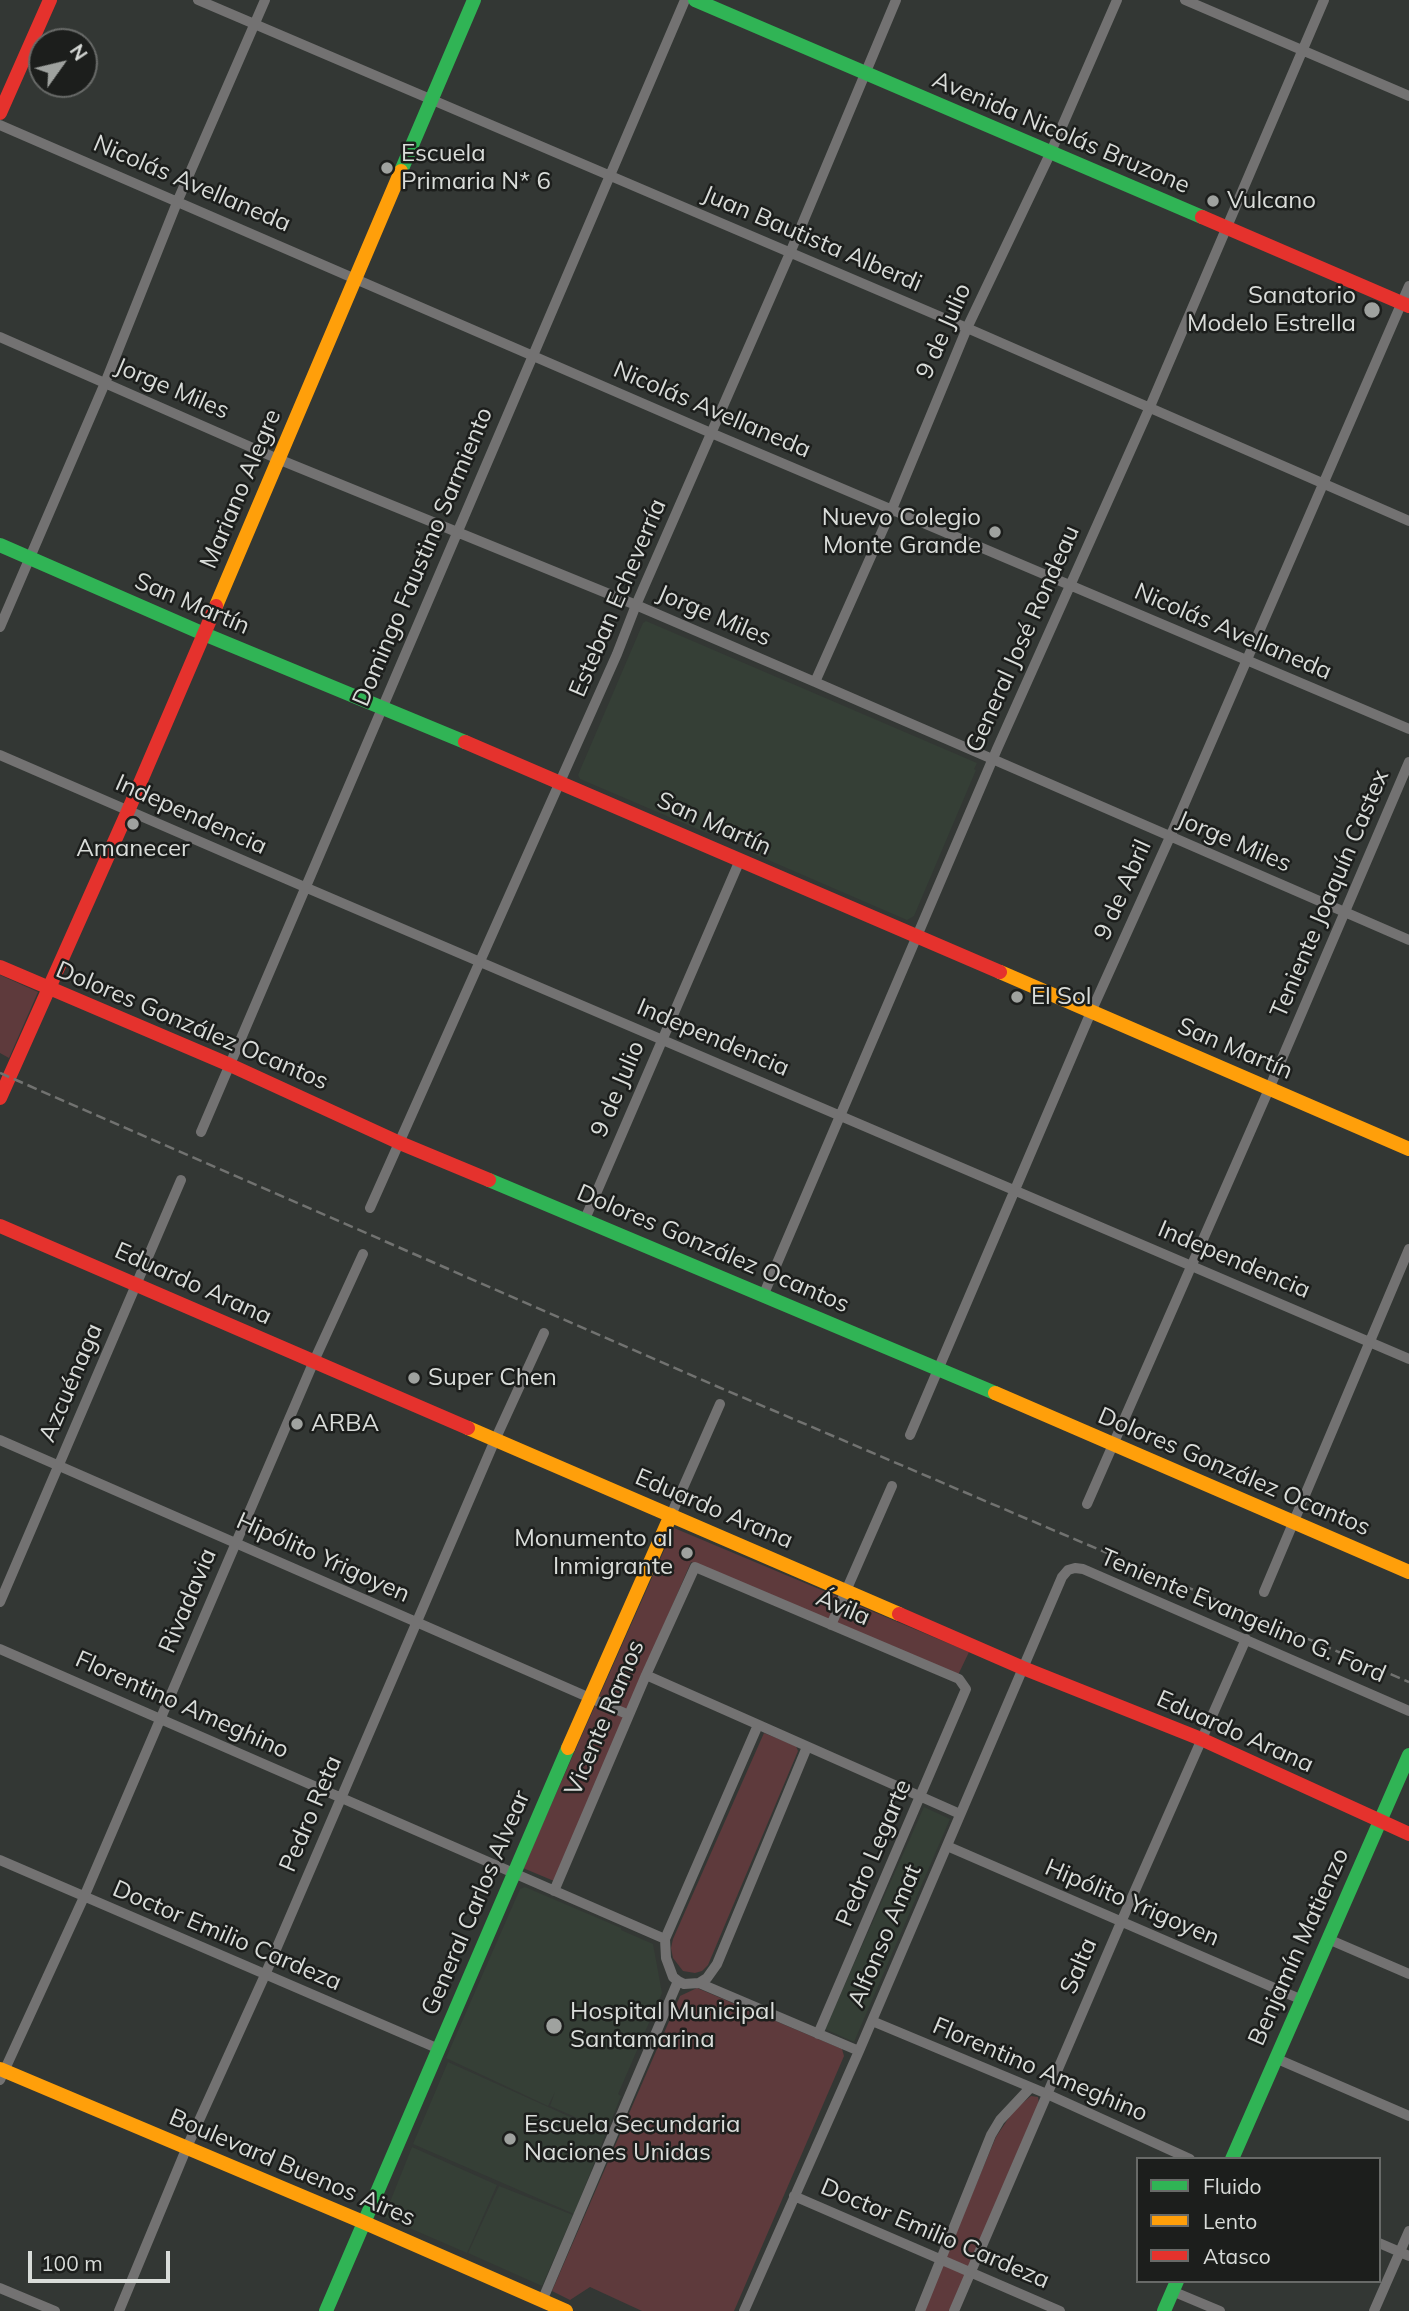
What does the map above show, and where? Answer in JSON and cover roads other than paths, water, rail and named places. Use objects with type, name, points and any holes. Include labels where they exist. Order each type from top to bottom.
[{"type":"street","points":[[0,113],[50,0]]},
{"type":"street","name":"Juan Bautista Alberdi","points":[[198,0],[967,328],[1409,521]]},
{"type":"street","points":[[0,627],[105,383],[178,200],[265,0]]},
{"type":"street","name":"Mariano Alegre","points":[[0,1098],[128,811],[474,0]]},
{"type":"street","name":"Domingo Faustino Sarmiento","points":[[201,1132],[685,0]]},
{"type":"street","name":"Avenida Nicolás Bruzone","points":[[695,0],[1405,305]]},
{"type":"street","name":"Esteban Echeverría","points":[[370,1208],[561,782],[790,253],[895,0]]},
{"type":"street","name":"9 de Julio","points":[[815,682],[892,509],[967,328],[1050,154],[1116,0]]},
{"type":"street","points":[[1185,0],[1409,96]]},
{"type":"street","name":"General José Rondeau","points":[[762,1296],[993,758],[1149,408],[1325,0]]},
{"type":"street","name":"Nicolás Avellaneda","points":[[0,125],[711,433],[1409,729]]},
{"type":"street","name":"9 de Abril","points":[[910,1435],[1091,1013],[1405,305],[1409,286]]},
{"type":"street","name":"Jorge Miles","points":[[0,337],[278,458],[636,605],[1409,940]]},
{"type":"street","name":"San Martín","points":[[0,545],[204,634],[561,782],[1409,1149]]},
{"type":"street","name":"Independencia","points":[[0,755],[1409,1359]]},
{"type":"street","name":"Teniente Joaquín Castex","points":[[1087,1504],[1409,762]]},
{"type":"street","name":"9 de Julio","points":[[585,1219],[740,860]]},
{"type":"street","name":"Dolores González Ocantos","points":[[0,967],[230,1065],[400,1143],[939,1369],[1409,1572]]},
{"type":"street","name":"Azcuénaga","points":[[0,1602],[181,1181]]},
{"type":"street","name":"Eduardo Arana","points":[[0,1226],[1023,1668],[1201,1739],[1409,1834]]},
{"type":"street","points":[[1264,1592],[1409,1249]]},
{"type":"street","name":"Rivadavia","points":[[1,2073],[84,1897],[314,1361],[363,1254]]},
{"type":"street","name":"Pedro Reta","points":[[119,2311],[187,2147],[265,1975],[495,1440],[544,1333]]},
{"type":"street","points":[[671,1515],[720,1404]]},
{"type":"street","name":"Hipólito Yrigoyen","points":[[0,1440],[629,1715]]},
{"type":"street","points":[[831,1625],[892,1486]]},
{"type":"street","name":"General Carlos Alvear","points":[[326,2311],[512,1874],[671,1515]]},
{"type":"street","name":"Vicente Ramos","points":[[554,1891],[693,1569],[699,1569]]},
{"type":"street","name":"Ávila","points":[[699,1569],[959,1679],[966,1689]]},
{"type":"street","name":"Teniente Evangelino G. Ford","points":[[1062,1577],[1068,1570],[1083,1569],[1409,1711]]},
{"type":"street","name":"Alfonso Amat","points":[[744,2311],[872,2021],[1062,1577]]},
{"type":"street","name":"Salta","points":[[954,2311],[1122,1920],[1247,1639]]},
{"type":"street","name":"Florentino Ameghino","points":[[0,1649],[512,1874],[665,1938]]},
{"type":"street","points":[[646,1675],[960,1814]]},
{"type":"street","name":"Pedro Legarte","points":[[818,2034],[966,1689]]},
{"type":"street","points":[[758,1726],[665,1938],[666,1958],[673,1977],[684,1984],[699,1983],[859,2051]]},
{"type":"street","points":[[699,1983],[707,1978],[717,1964],[807,1747]]},
{"type":"street","name":"Benjamín Matienzo","points":[[1233,2157],[1409,1755]]},
{"type":"street","name":"Hipólito Yrigoyen","points":[[947,1846],[1300,1999]]},
{"type":"street","name":"Doctor Emilio Cardeza","points":[[0,1860],[439,2049]]},
{"type":"street","points":[[1328,1939],[1409,1974]]},
{"type":"street","points":[[542,2301],[678,1981]]},
{"type":"street","name":"Florentino Ameghino","points":[[872,2021],[1047,2094],[1187,2157]]},
{"type":"street","points":[[1275,2058],[1409,2116]]},
{"type":"street","name":"Boulevard Buenos Aires","points":[[1,2073],[187,2147],[566,2311]]},
{"type":"street","points":[[920,2311],[991,2135],[1005,2113],[1030,2088]]},
{"type":"street","name":"Doctor Emilio Cardeza","points":[[794,2196],[1060,2311]]},
{"type":"street","points":[[1374,2311],[1404,2254],[1409,2231]]},
{"type":"street","points":[[1381,2244],[1404,2254]]},
{"type":"street","points":[[1164,2311],[1174,2286],[1220,2311]]},
{"type":"street","points":[[0,2288],[55,2311]]},
{"type":"railway","points":[[0,1073],[716,1386],[1409,1682]]},
{"type":"place","name":"Escuela Primaria N* 6","points":[[387,168]]},
{"type":"place","name":"Vulcano","points":[[1213,201]]},
{"type":"place","name":"Sanatorio Modelo Estrella","points":[[1372,310]]},
{"type":"place","name":"Nuevo Colegio Monte Grande","points":[[995,532]]},
{"type":"place","name":"Amanecer","points":[[133,824]]},
{"type":"place","name":"El Sol","points":[[1017,997]]},
{"type":"place","name":"Super Chen","points":[[414,1378]]},
{"type":"place","name":"ARBA","points":[[297,1424]]},
{"type":"place","name":"Monumento al Inmigrante","points":[[687,1553]]},
{"type":"place","name":"Hospital Municipal Santamarina","points":[[554,2026]]},
{"type":"place","name":"Escuela Secundaria Naciones Unidas","points":[[510,2139]]}]
